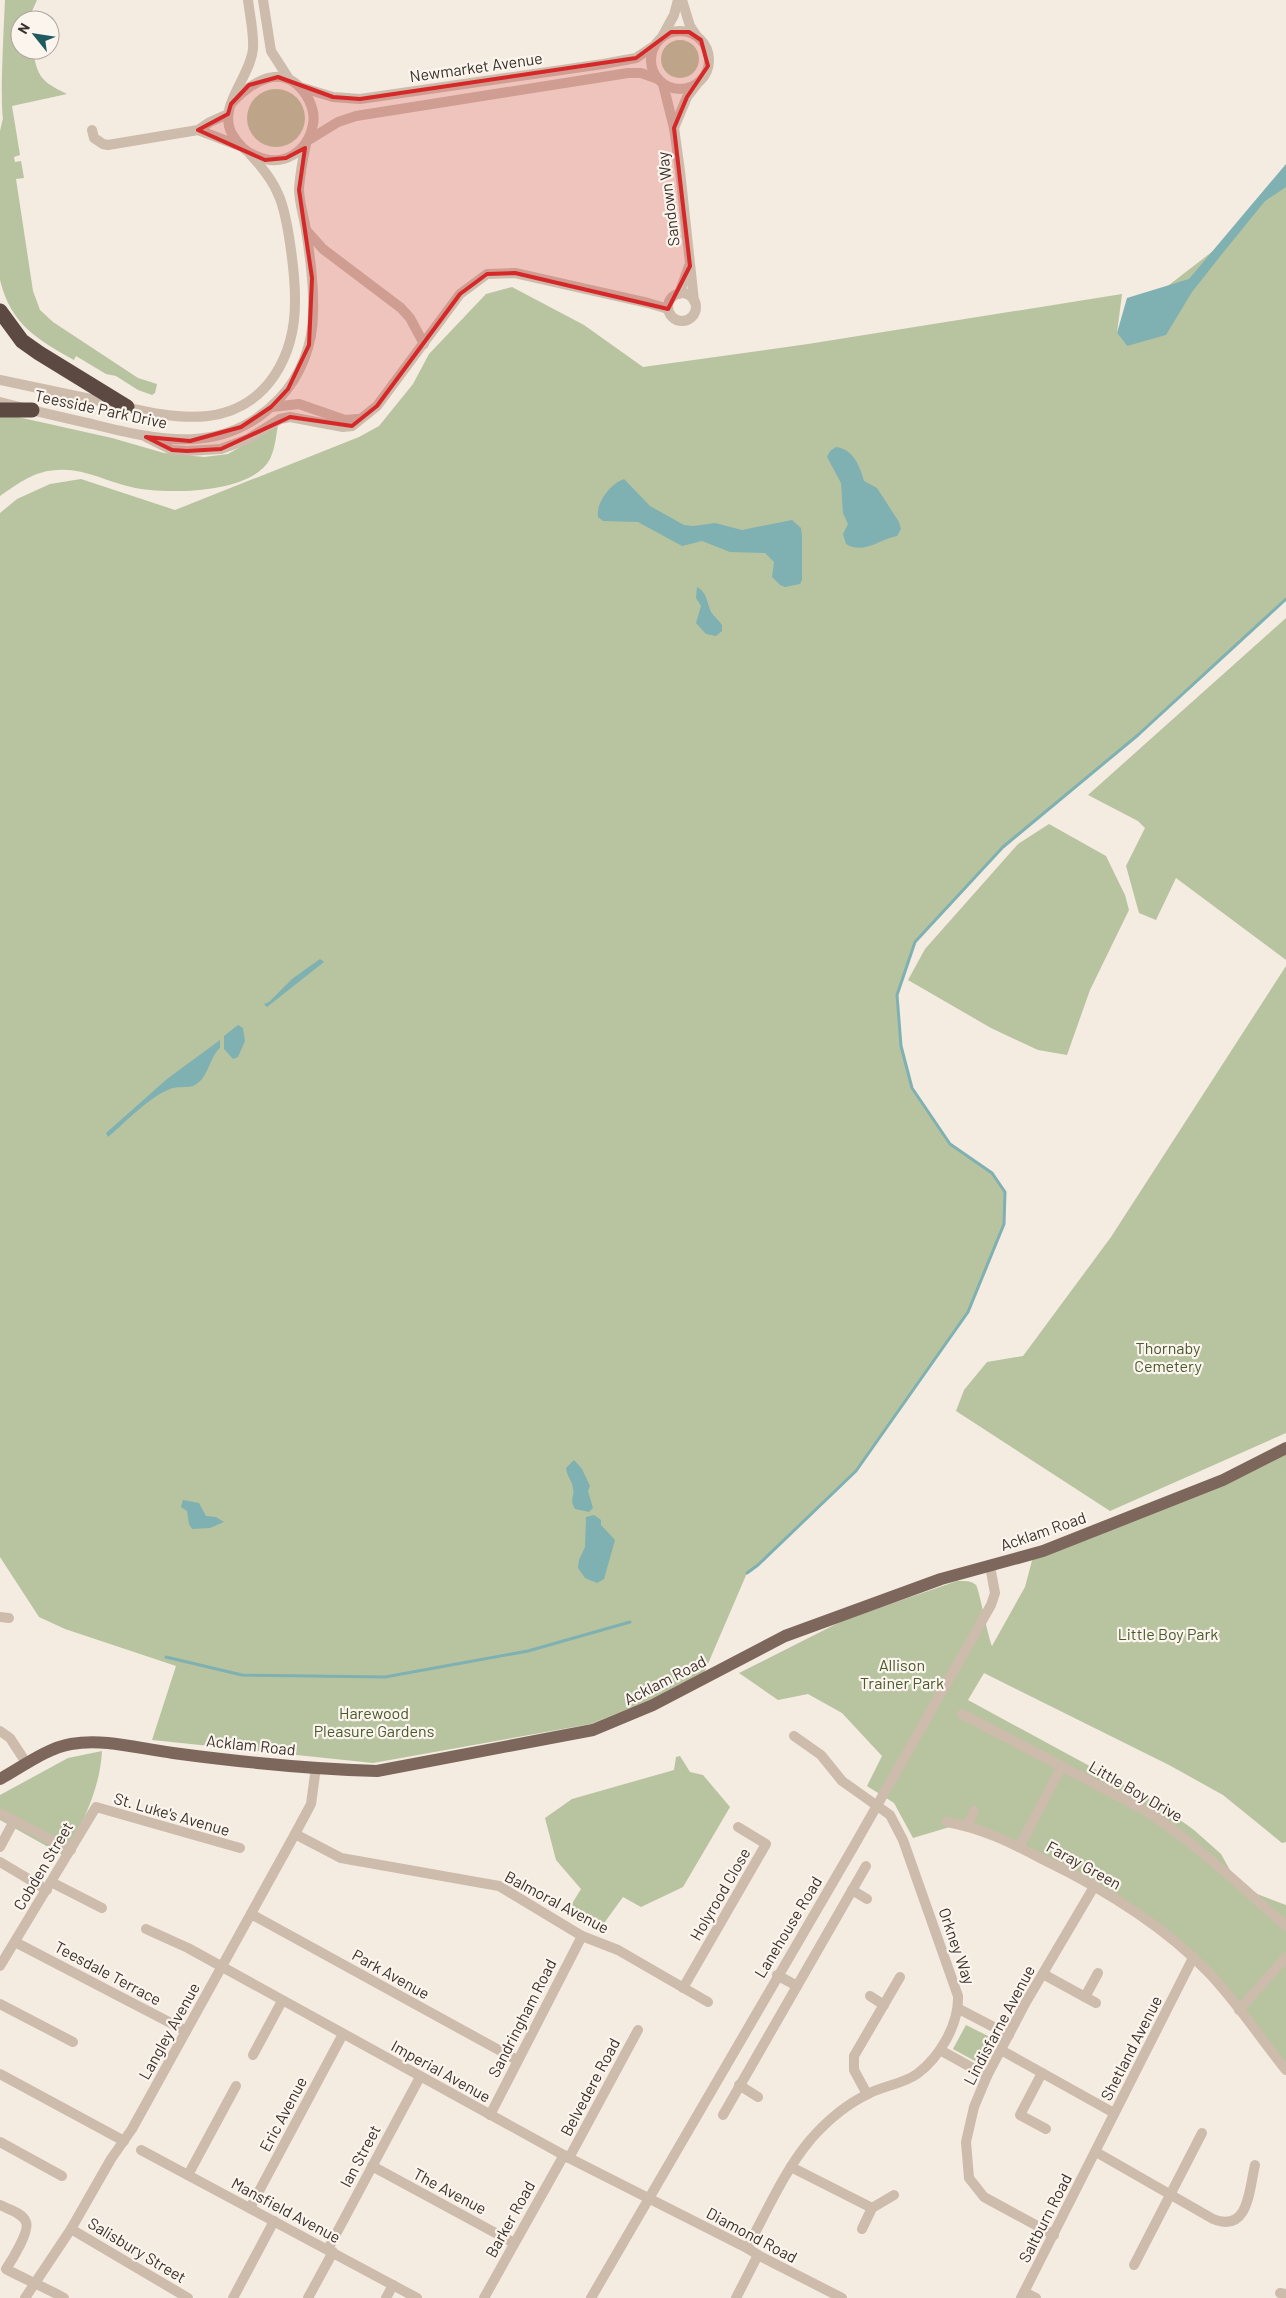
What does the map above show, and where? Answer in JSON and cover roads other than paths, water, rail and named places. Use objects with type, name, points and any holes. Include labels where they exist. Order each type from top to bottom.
[{"type":"highway","points":[[0,311],[22,341],[39,354],[127,407]]},
{"type":"highway","points":[[0,410],[32,410]]},
{"type":"main road","name":"Acklam Road","points":[[0,1779],[70,1744],[94,1742],[174,1753],[316,1768],[377,1771],[593,1730],[654,1705],[785,1636],[941,1578],[1043,1551],[1223,1480],[1286,1448]]},
{"type":"street","points":[[248,0],[253,51],[250,64],[229,109],[230,131],[240,146],[250,154],[265,160],[276,161],[295,154],[306,143],[313,124],[313,116],[308,99],[300,87],[289,79],[271,51],[263,0]]},
{"type":"street","points":[[674,128],[687,98],[704,76],[708,66],[705,46],[690,26],[680,0]]},
{"type":"street","points":[[680,0],[661,38],[654,46],[651,63],[661,81],[674,88],[686,88],[697,83]]},
{"type":"street","points":[[661,38],[671,32],[682,31],[696,36]]},
{"type":"street","name":"Newmarket Avenue","points":[[300,87],[333,98],[360,99],[603,64],[636,58],[654,46]]},
{"type":"street","name":"Newmarket Avenue","points":[[306,143],[338,122],[356,116],[628,73],[641,73],[661,81]]},
{"type":"street","points":[[92,130],[94,138],[108,145],[198,130],[229,109],[249,85],[268,78],[289,79]]},
{"type":"street","name":"Sandown Way","points":[[661,81],[674,128],[684,197],[694,301]]},
{"type":"street","points":[[198,130],[240,146]]},
{"type":"street","name":"Teesside Park Drive","points":[[0,402],[146,437],[190,441],[205,439],[241,427],[271,407],[288,389],[296,376],[309,345],[314,314],[312,278],[299,190],[306,143]]},
{"type":"street","name":"Teesside Park Drive","points":[[0,380],[127,407],[190,417],[222,414],[239,407],[261,392],[272,379],[287,354],[294,329],[295,286],[284,210],[279,194],[266,173],[250,154]]},
{"type":"street","points":[[306,230],[323,249],[402,308],[410,318],[424,344]]},
{"type":"street","points":[[668,309],[670,300],[678,294],[690,266]]},
{"type":"street","points":[[146,437],[172,450],[187,451],[221,449],[248,439],[280,420],[290,417],[343,427],[352,426],[377,406],[460,294],[487,274],[515,273],[648,303],[668,309],[674,319],[685,321],[694,314],[696,307],[690,296],[678,294]]},
{"type":"street","points":[[271,407],[299,404],[345,420],[363,418]]},
{"type":"street","name":"Lanehouse Road","points":[[591,2298],[991,1605],[995,1593],[990,1566]]},
{"type":"street","name":"Little Boy Drive","points":[[962,1714],[976,1727],[1062,1766],[1142,1808],[1182,1835],[1286,1926]]},
{"type":"street","points":[[0,1731],[10,1738],[27,1764]]},
{"type":"street","name":"Orkney Way","points":[[748,2248],[791,2167],[812,2138],[838,2114],[867,2094],[916,2075],[940,2050],[959,2009],[958,1996],[903,1840],[894,1820],[842,1781],[821,1755],[794,1736]]},
{"type":"street","points":[[1020,1847],[1062,1766]]},
{"type":"street","name":"Langley Avenue","points":[[25,2298],[71,2229],[111,2159],[124,2141],[295,1834],[311,1804],[316,1768]]},
{"type":"street","name":"St. Luke's Avenue","points":[[96,1807],[240,1848]]},
{"type":"street","name":"Cobden Street","points":[[0,1966],[96,1807]]},
{"type":"street","points":[[968,1826],[974,1811]]},
{"type":"street","points":[[1,1814],[71,1850]]},
{"type":"street","points":[[0,1847],[14,1821]]},
{"type":"street","name":"Faray Green","points":[[947,1822],[968,1826],[1020,1847],[1095,1885],[1165,1935],[1193,1958],[1239,2010],[1286,2070]]},
{"type":"street","name":"Holyrood Close","points":[[683,1988],[766,1844],[738,1827]]},
{"type":"street","name":"Balmoral Avenue","points":[[295,1834],[341,1858],[499,1886],[582,1936],[618,1950],[708,2002]]},
{"type":"street","points":[[0,1862],[49,1886],[102,1908]]},
{"type":"street","points":[[723,2115],[866,1866]]},
{"type":"street","name":"Lindisfarne Avenue","points":[[1054,2235],[984,2197],[969,2178],[966,2142],[974,2107],[987,2076],[1095,1885]]},
{"type":"street","points":[[852,1890],[867,1899]]},
{"type":"street","name":"Park Avenue","points":[[251,1914],[518,2060]]},
{"type":"street","name":"Imperial Avenue","points":[[146,1929],[188,1948],[420,2077],[648,2198]]},
{"type":"street","name":"Sandringham Road","points":[[490,2115],[582,1936]]},
{"type":"street","name":"Teesdale Terrace","points":[[15,1942],[186,2031]]},
{"type":"street","points":[[1239,2010],[1286,1957]]},
{"type":"street","name":"Shetland Avenue","points":[[1096,2152],[1193,1958]]},
{"type":"street","points":[[1043,1974],[1096,2003]]},
{"type":"street","points":[[1085,1997],[1098,1974]]},
{"type":"street","points":[[777,1975],[796,1986]]},
{"type":"street","points":[[867,2094],[854,2070],[854,2056],[900,1977]]},
{"type":"street","points":[[870,1996],[884,2005]]},
{"type":"street","points":[[252,2055],[282,2001]]},
{"type":"street","points":[[0,2004],[73,2042]]},
{"type":"street","points":[[959,2009],[1009,2035]]},
{"type":"street","name":"Belvedere Road","points":[[566,2156],[638,2030]]},
{"type":"street","name":"Eric Avenue","points":[[250,2208],[343,2034]]},
{"type":"street","points":[[940,2050],[987,2076]]},
{"type":"street","points":[[1001,2050],[1114,2113]]},
{"type":"street","points":[[1042,2073],[1020,2115],[1046,2129]]},
{"type":"street","points":[[0,2074],[124,2141]]},
{"type":"street","name":"Ian Street","points":[[308,2298],[372,2166],[420,2077]]},
{"type":"street","points":[[188,2175],[236,2086]]},
{"type":"street","points":[[740,2086],[758,2097]]},
{"type":"street","points":[[1134,2265],[1202,2132]]},
{"type":"street","points":[[0,2142],[62,2176]]},
{"type":"street","name":"Mansfield Avenue","points":[[141,2150],[417,2298]]},
{"type":"street","points":[[1096,2152],[1170,2192],[1213,2218],[1229,2223],[1238,2219],[1243,2213],[1255,2165]]},
{"type":"street","name":"Saltburn Road","points":[[1022,2295],[1096,2152]]},
{"type":"street","name":"Barker Road","points":[[484,2298],[514,2243],[566,2156]]},
{"type":"street","name":"The Avenue","points":[[372,2166],[514,2243]]},
{"type":"street","points":[[791,2167],[872,2208]]},
{"type":"street","points":[[862,2229],[872,2208],[894,2195]]},
{"type":"street","name":"Diamond Road","points":[[648,2198],[842,2298]]},
{"type":"street","points":[[0,2205],[22,2217],[27,2223],[27,2230],[6,2269],[36,2284],[42,2285],[64,2298]]},
{"type":"street","points":[[233,2298],[274,2221]]},
{"type":"street","name":"Salisbury Street","points":[[71,2229],[188,2298]]},
{"type":"street","points":[[736,2298],[758,2255]]},
{"type":"street","points":[[386,2298],[393,2285]]},
{"type":"street","points":[[1022,2295],[1036,2298]]},
{"type":"water","points":[[1286,164],[1286,187],[1265,201],[1222,254],[1192,292],[1166,335],[1127,346],[1117,333],[1127,298],[1189,279]]},
{"type":"water","points":[[836,447],[847,451],[855,459],[864,481],[877,488],[899,522],[901,529],[897,536],[859,548],[846,544],[843,534],[848,524],[843,513],[841,483],[827,457],[830,451]]},
{"type":"water","points":[[624,479],[650,506],[684,525],[693,526],[715,523],[742,530],[792,520],[801,528],[802,536],[802,580],[800,584],[785,587],[780,585],[772,577],[774,562],[765,553],[730,552],[702,541],[682,546],[638,522],[603,521],[598,517],[599,506],[602,500],[614,485]]},
{"type":"water","points":[[697,587],[703,592],[711,612],[722,625],[722,631],[716,636],[706,634],[696,623],[701,606],[696,598]]},
{"type":"water","points":[[320,959],[324,962],[267,1007],[264,1004],[269,1002],[292,979]]},
{"type":"water","points":[[238,1025],[243,1028],[245,1041],[238,1057],[233,1059],[224,1049],[224,1036]]},
{"type":"water","points":[[220,1040],[220,1048],[198,1083],[193,1086],[173,1088],[162,1093],[146,1104],[108,1137],[106,1133],[167,1079]]},
{"type":"water","points":[[574,1460],[582,1469],[590,1486],[588,1491],[593,1508],[589,1512],[575,1509],[572,1502],[573,1488],[566,1468]]},
{"type":"water","points":[[183,1500],[199,1503],[206,1516],[216,1517],[224,1522],[210,1528],[192,1529],[189,1524],[187,1511],[181,1507]]},
{"type":"water","points":[[594,1515],[601,1520],[601,1525],[615,1540],[604,1579],[597,1583],[585,1578],[578,1568],[579,1560],[585,1547],[586,1517]]},
{"type":"waterway","points":[[747,1573],[758,1565],[856,1471],[968,1312],[1004,1224],[1005,1192],[992,1173],[950,1144],[912,1088],[901,1046],[897,995],[915,942],[1003,847],[1138,735],[1286,599]]},
{"type":"waterway","points":[[166,1657],[242,1675],[385,1677],[528,1651],[630,1622]]},
{"type":"park label","name":"Thornaby Cemetery","points":[[1168,1357]]},
{"type":"park label","name":"Little Boy Park","points":[[1168,1634]]},
{"type":"park label","name":"Allison Trainer Park","points":[[902,1674]]},
{"type":"park label","name":"Harewood Pleasure Gardens","points":[[374,1722]]}]
